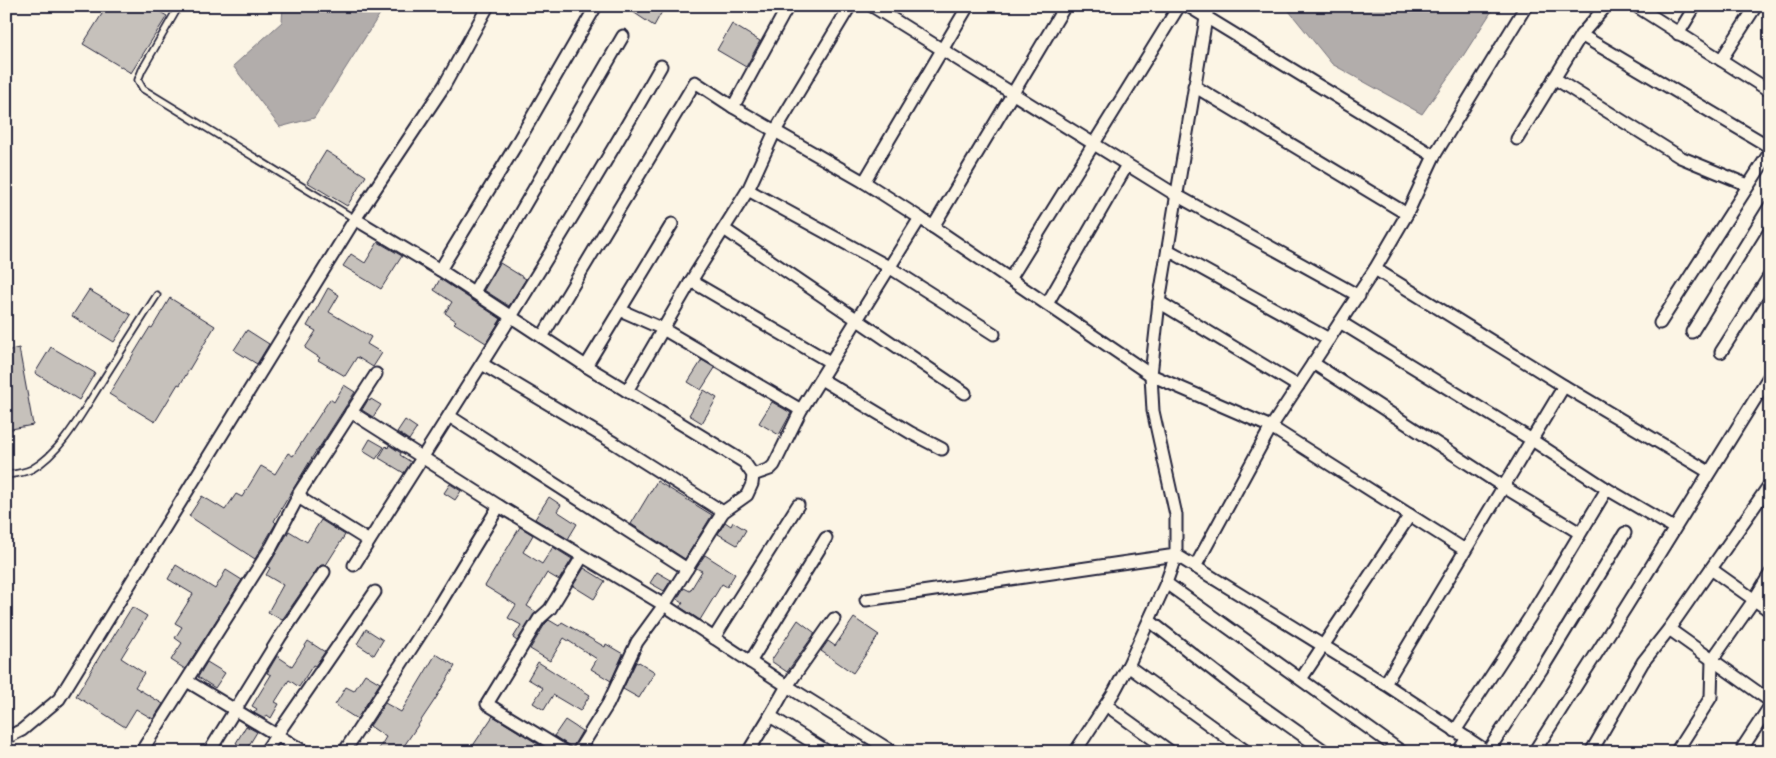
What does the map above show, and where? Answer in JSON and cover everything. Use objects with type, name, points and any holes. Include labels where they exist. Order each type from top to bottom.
[{"type":"street","points":[[6,738],[22,730],[59,699],[355,219],[444,86],[488,6]]},
{"type":"street","points":[[440,270],[516,145],[596,6]]},
{"type":"street","points":[[733,107],[788,6]]},
{"type":"street","points":[[628,391],[691,281],[748,190],[775,131],[850,6]]},
{"type":"street","points":[[872,6],[1176,195],[1359,296]]},
{"type":"street","points":[[864,182],[968,6]]},
{"type":"street","points":[[933,227],[1065,6]]},
{"type":"street","points":[[1010,278],[1179,6]]},
{"type":"street","points":[[1188,6],[1207,12],[1434,156]]},
{"type":"street","points":[[1195,567],[1270,427],[1359,296],[1407,214],[1434,156],[1526,6]]},
{"type":"street","points":[[1517,139],[1581,35],[1606,6]]},
{"type":"street","points":[[1636,6],[1770,91]]},
{"type":"street","points":[[1678,34],[1695,6]]},
{"type":"street","points":[[1720,60],[1756,6]]},
{"type":"street","points":[[1075,752],[1106,705],[1128,666],[1150,621],[1176,555],[1176,515],[1153,410],[1151,375],[1159,302],[1207,12]]},
{"type":"street","points":[[1581,35],[1770,147]]},
{"type":"street","points":[[474,292],[623,36]]},
{"type":"street","points":[[354,565],[563,234],[661,66]]},
{"type":"street","points":[[1554,78],[1680,157],[1748,186]]},
{"type":"street","points":[[542,337],[695,82],[733,107],[864,182],[1010,278],[1151,375],[1270,427],[1465,550]]},
{"type":"street","points":[[1194,86],[1407,214]]},
{"type":"street","points":[[1660,323],[1770,152]]},
{"type":"street","points":[[1047,304],[1127,165]]},
{"type":"street","points":[[748,190],[889,267],[994,334]]},
{"type":"street","points":[[1692,332],[1770,206]]},
{"type":"street","points":[[753,475],[770,469],[774,465],[801,410],[920,218]]},
{"type":"street","points":[[355,219],[440,270],[586,366],[744,462],[753,475],[752,484],[747,495],[723,512],[664,605],[637,642],[608,704],[578,752]]},
{"type":"street","points":[[586,366],[672,224]]},
{"type":"street","points":[[724,229],[965,393]]},
{"type":"street","points":[[1168,250],[1329,339]]},
{"type":"street","points":[[1375,269],[1564,386],[1709,472]]},
{"type":"street","points":[[1721,352],[1770,275]]},
{"type":"street","points":[[691,281],[830,362]]},
{"type":"street","points":[[1159,302],[1298,386]]},
{"type":"street","points":[[620,310],[663,329],[801,410]]},
{"type":"street","points":[[1340,322],[1532,440],[1607,489],[1674,528]]},
{"type":"street","points":[[1313,363],[1504,487],[1580,533]]},
{"type":"street","points":[[482,364],[614,443],[723,512]]},
{"type":"street","points":[[141,752],[272,546],[301,489],[376,374]]},
{"type":"street","points":[[1534,752],[1770,375]]},
{"type":"street","points":[[821,379],[911,433],[942,449]]},
{"type":"street","points":[[1385,684],[1564,386]]},
{"type":"street","points":[[352,412],[499,506],[664,605],[787,686],[893,752]]},
{"type":"street","points":[[449,416],[686,569]]},
{"type":"street","points":[[1591,752],[1643,662],[1669,629],[1770,484]]},
{"type":"street","points":[[1455,731],[1530,617],[1607,489]]},
{"type":"street","points":[[299,495],[303,500],[369,541]]},
{"type":"street","points":[[714,638],[798,505]]},
{"type":"street","points":[[344,752],[433,615],[499,506]]},
{"type":"street","points":[[1301,679],[1410,515]]},
{"type":"street","points":[[866,600],[1176,555],[1385,684],[1488,752],[1545,664],[1625,533]]},
{"type":"street","points":[[750,662],[826,538]]},
{"type":"street","points":[[566,752],[488,704],[539,619],[550,609],[582,557]]},
{"type":"street","points":[[1711,569],[1770,611]]},
{"type":"street","points":[[209,752],[280,637],[324,572]]},
{"type":"street","points":[[1676,752],[1710,696],[1712,660],[1770,574]]},
{"type":"street","points":[[1166,583],[1402,752]]},
{"type":"street","points":[[265,752],[375,592]]},
{"type":"street","points":[[763,752],[750,748],[787,686],[834,619]]},
{"type":"street","points":[[1150,621],[1236,688],[1326,752]]},
{"type":"street","points":[[1669,629],[1770,701]]},
{"type":"street","points":[[1128,666],[1247,752]]},
{"type":"street","points":[[187,681],[305,752]]},
{"type":"street","points":[[1106,705],[1170,752]]},
{"type":"street","points":[[1743,747],[1770,706]]},
{"type":"street","points":[[770,716],[828,752]]},
{"type":"street","points":[[1458,752],[1467,738]]},
{"type":"lane","points":[[179,6],[142,70],[138,80],[142,89],[355,219]]},
{"type":"lane","points":[[6,475],[31,469],[44,460],[59,445],[78,420],[157,295]]},
{"type":"shaded area","points":[[283,6],[385,6],[314,118],[280,127],[233,66],[282,22]]},
{"type":"shaded area","points":[[1285,6],[1495,6],[1422,114],[1332,64]]},
{"type":"building","points":[[107,6],[150,6],[167,16],[131,73],[83,44]]},
{"type":"building","points":[[624,6],[665,6],[654,26]]},
{"type":"building","points":[[732,24],[760,41],[746,67],[717,50]]},
{"type":"building","points":[[326,151],[366,176],[347,206],[307,182]]},
{"type":"building","points":[[378,242],[402,256],[381,289],[343,266],[351,254],[365,263]]},
{"type":"building","points":[[500,263],[526,279],[509,306],[484,290]]},
{"type":"building","points":[[440,279],[501,319],[486,343],[454,323],[456,321],[445,313],[452,302],[434,290]]},
{"type":"building","points":[[328,288],[339,295],[329,312],[371,337],[367,344],[382,353],[373,367],[357,357],[345,376],[318,360],[320,358],[305,348],[316,331],[307,326]]},
{"type":"building","points":[[89,290],[131,315],[114,342],[72,316]]},
{"type":"building","points":[[170,298],[215,326],[180,385],[178,384],[155,422],[109,394]]},
{"type":"building","points":[[247,330],[269,344],[257,364],[234,350]]},
{"type":"building","points":[[51,347],[95,373],[79,400],[35,373]]},
{"type":"building","points":[[19,348],[33,425],[6,430],[6,351]]},
{"type":"building","points":[[702,360],[715,368],[701,390],[688,382]]},
{"type":"building","points":[[344,385],[355,392],[316,451],[274,521],[276,523],[255,559],[189,516],[202,496],[225,510],[236,494],[242,497],[261,466],[275,474],[288,453],[293,456],[330,399],[334,402]]},
{"type":"building","points":[[704,390],[717,398],[702,423],[689,415]]},
{"type":"building","points":[[371,399],[381,405],[373,417],[362,410],[368,400],[370,401]]},
{"type":"building","points":[[772,402],[791,413],[779,435],[759,423]]},
{"type":"building","points":[[405,420],[417,428],[409,440],[397,432]]},
{"type":"building","points":[[370,439],[384,447],[376,459],[363,451]]},
{"type":"building","points":[[389,445],[411,462],[404,473],[379,458],[386,446],[388,448]]},
{"type":"building","points":[[657,481],[712,515],[685,559],[631,524]]},
{"type":"building","points":[[450,484],[461,491],[455,500],[444,493]]},
{"type":"building","points":[[549,497],[561,505],[557,511],[577,524],[568,539],[535,519]]},
{"type":"building","points":[[321,520],[345,535],[326,565],[321,565],[318,568],[282,620],[268,612],[283,585],[266,575],[270,568],[268,567],[289,531],[307,542]]},
{"type":"building","points":[[725,522],[731,526],[733,522],[746,530],[737,545],[718,534]]},
{"type":"building","points":[[520,527],[533,535],[523,552],[542,564],[553,547],[572,559],[559,580],[547,573],[527,606],[536,612],[517,641],[513,638],[521,625],[508,618],[516,605],[485,586]]},
{"type":"building","points":[[705,555],[735,574],[727,587],[722,584],[700,620],[680,607],[683,603],[677,599],[684,588],[690,591],[702,571],[696,568]]},
{"type":"building","points":[[176,565],[215,589],[226,570],[242,580],[185,669],[171,660],[182,643],[175,638],[182,627],[175,623],[193,594],[168,579]]},
{"type":"building","points":[[584,568],[605,581],[594,599],[573,586]]},
{"type":"building","points":[[657,572],[671,580],[664,591],[650,583]]},
{"type":"building","points":[[132,607],[147,616],[121,658],[144,673],[135,687],[163,704],[153,719],[136,709],[125,727],[76,696]]},
{"type":"building","points":[[854,618],[879,635],[853,673],[821,651],[828,641],[835,646]]},
{"type":"building","points":[[549,620],[559,626],[562,622],[605,647],[606,644],[623,654],[611,681],[591,669],[597,659],[564,638],[550,661],[530,649]]},
{"type":"building","points":[[798,620],[815,633],[787,672],[771,661]]},
{"type":"building","points":[[366,629],[383,640],[374,655],[357,644]]},
{"type":"building","points":[[308,641],[325,652],[315,666],[313,665],[299,687],[289,680],[275,702],[279,704],[271,718],[267,715],[265,719],[254,713],[257,709],[252,706],[271,675],[267,673],[277,656],[292,666]]},
{"type":"building","points":[[436,654],[455,666],[436,698],[400,752],[377,752],[386,737],[370,726],[385,703],[401,712]]},
{"type":"building","points":[[207,662],[225,673],[215,688],[198,677]]},
{"type":"building","points":[[538,662],[590,695],[580,711],[553,695],[544,710],[533,703],[543,688],[528,679]]},
{"type":"building","points":[[636,662],[655,672],[639,698],[623,689]]},
{"type":"building","points":[[365,674],[380,683],[357,719],[335,705],[346,687],[354,691]]},
{"type":"building","points":[[493,716],[551,752],[479,752],[472,747]]},
{"type":"building","points":[[565,720],[582,731],[572,748],[554,736]]},
{"type":"building","points":[[246,726],[257,732],[246,750],[236,743]]}]
